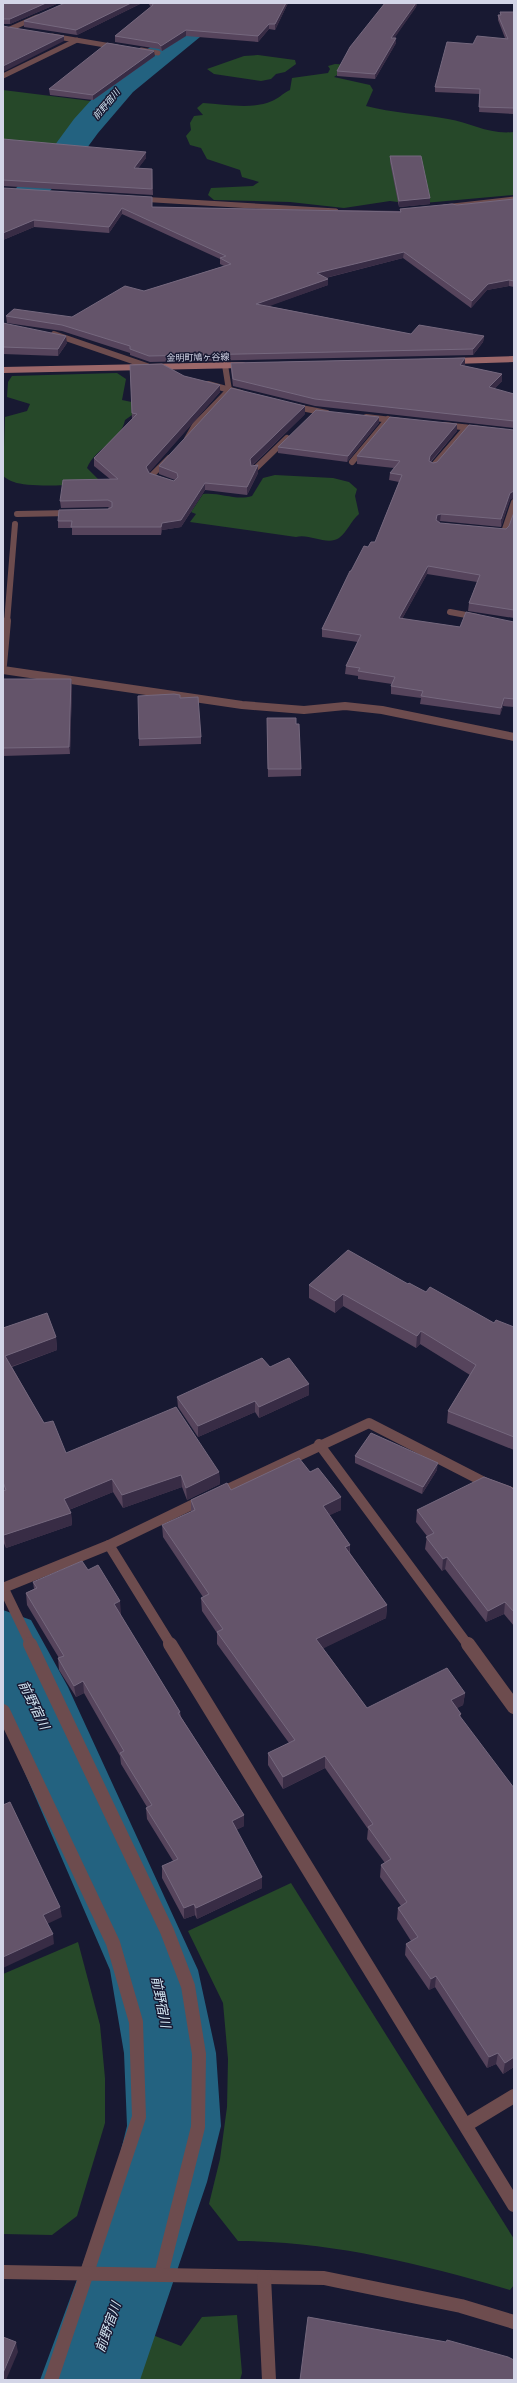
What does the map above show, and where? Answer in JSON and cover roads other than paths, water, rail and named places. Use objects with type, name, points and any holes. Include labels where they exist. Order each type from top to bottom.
[{"type":"main road","points":[[447,361],[514,359]]},
{"type":"main road","name":"金明町鳩ヶ谷線","points":[[3,370],[248,365]]},
{"type":"street","points":[[3,32],[39,16]]},
{"type":"street","points":[[3,27],[24,31]]},
{"type":"street","points":[[45,35],[120,47]]},
{"type":"street","points":[[3,76],[77,40]]},
{"type":"street","points":[[135,50],[158,53]]},
{"type":"street","points":[[134,199],[341,211]]},
{"type":"street","points":[[436,208],[514,199]]},
{"type":"street","points":[[47,333],[61,336],[147,366]]},
{"type":"street","points":[[224,365],[229,390]]},
{"type":"street","points":[[164,367],[175,373]]},
{"type":"street","points":[[201,382],[245,394]]},
{"type":"street","points":[[168,482],[151,476],[179,448],[196,425],[229,390]]},
{"type":"street","points":[[283,404],[336,414]]},
{"type":"street","points":[[309,417],[314,411]]},
{"type":"street","points":[[359,416],[412,422]]},
{"type":"street","points":[[352,462],[388,419]]},
{"type":"street","points":[[435,424],[487,430]]},
{"type":"street","points":[[433,466],[466,428]]},
{"type":"street","points":[[254,470],[293,433]]},
{"type":"street","points":[[482,530],[504,532],[514,502]]},
{"type":"street","points":[[17,514],[78,513]]},
{"type":"street","points":[[3,665],[15,524]]},
{"type":"street","points":[[3,573],[12,571]]},
{"type":"street","points":[[450,612],[485,619]]},
{"type":"street","points":[[3,670],[242,705],[304,710],[345,706],[382,710],[514,737]]},
{"type":"street","points":[[161,2275],[198,2127],[199,2054],[188,1986],[166,1931],[3,1588],[109,1545],[319,1444],[369,1423],[486,1483],[514,1493]]},
{"type":"street","points":[[319,1444],[514,1707]]},
{"type":"street","points":[[109,1545],[514,2205]]},
{"type":"street","points":[[3,1711],[113,1943],[136,2022],[139,2117],[89,2272],[51,2380]]},
{"type":"street","points":[[466,2125],[514,2096]]},
{"type":"street","points":[[3,2272],[89,2272],[324,2278],[461,2306],[514,2322]]},
{"type":"street","points":[[264,2277],[269,2380]]},
{"type":"waterway","name":"前野宿川","points":[[3,226],[27,195],[61,160],[86,126],[122,85],[189,31],[229,3]]},
{"type":"waterway","name":"前野宿川","points":[[3,1644],[39,1712],[154,1970],[170,2053],[174,2126],[160,2182],[90,2380]]}]
